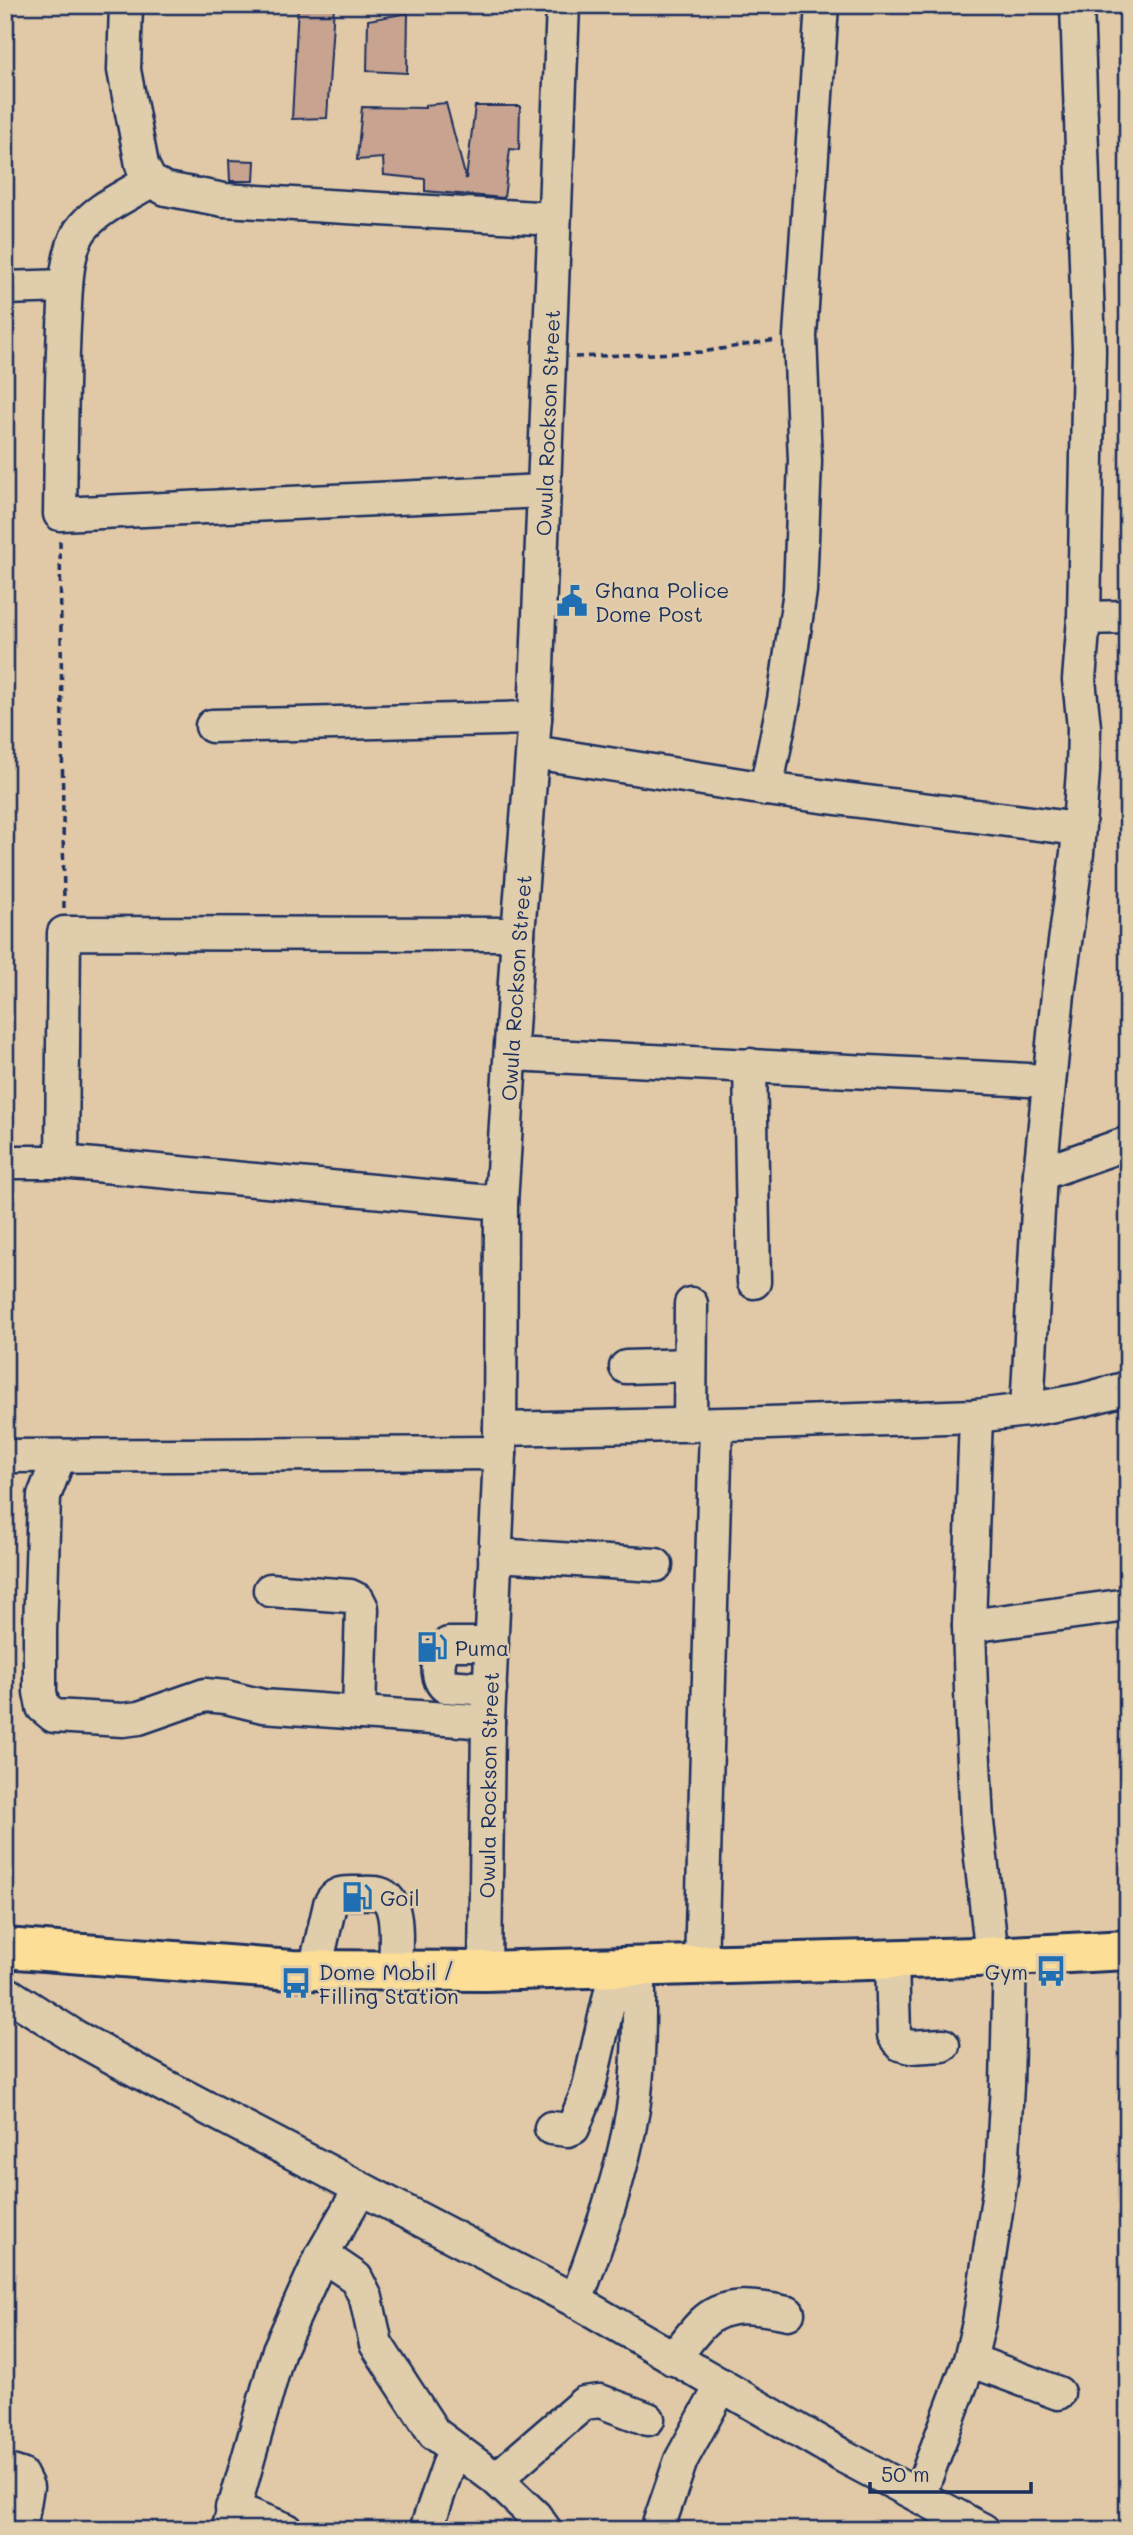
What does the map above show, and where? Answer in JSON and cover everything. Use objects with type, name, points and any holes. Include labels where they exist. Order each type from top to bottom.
[{"type":"main road","points":[[5,1948],[265,1968],[395,1971],[701,1966],[1001,1957],[1128,1950]]},
{"type":"street","points":[[126,5],[124,71],[142,165],[150,181],[166,189],[224,200],[554,219]]},
{"type":"street","name":"Owula Rockson Street","points":[[485,1971],[488,1722],[500,1441],[501,1203],[535,718],[563,5]]},
{"type":"street","points":[[766,789],[784,700],[800,591],[806,461],[800,336],[822,5]]},
{"type":"street","points":[[1027,1410],[1040,1174],[1079,829],[1083,771],[1084,727],[1079,680],[1084,618],[1088,349],[1077,5]]},
{"type":"street","points":[[150,181],[94,216],[80,231],[73,247],[66,286],[61,374],[60,514],[542,491]]},
{"type":"street","points":[[5,288],[66,286]]},
{"type":"street","points":[[1084,618],[1128,617]]},
{"type":"street","points":[[212,726],[535,718]]},
{"type":"street","points":[[533,752],[766,789],[1079,829]]},
{"type":"street","points":[[62,1162],[64,933],[518,934]]},
{"type":"street","points":[[512,1054],[1049,1080]]},
{"type":"street","points":[[750,1065],[754,1282]]},
{"type":"street","points":[[1040,1174],[1128,1143]]},
{"type":"street","points":[[5,1162],[62,1162],[501,1203]]},
{"type":"street","points":[[691,1304],[690,1364],[703,1425],[712,1647],[704,1808],[701,1966]]},
{"type":"street","points":[[626,1367],[690,1364]]},
{"type":"street","points":[[5,1456],[59,1457],[500,1441],[703,1425],[976,1416],[1027,1410],[1128,1388]]},
{"type":"street","points":[[919,2496],[937,2455],[971,2360],[979,2323],[1002,2172],[1007,2085],[1001,1957],[977,1822],[969,1626],[976,1416]]},
{"type":"street","points":[[59,1457],[44,1496],[40,1632],[40,1692],[43,1707],[54,1716],[123,1720],[161,1711],[205,1695],[263,1706],[488,1722]]},
{"type":"street","points":[[495,1555],[656,1564]]},
{"type":"street","points":[[270,1590],[350,1596],[358,1600],[362,1608],[359,1713]]},
{"type":"street","points":[[969,1626],[1128,1605]]},
{"type":"street","points":[[489,1689],[445,1686],[439,1678],[440,1652],[448,1644],[492,1644]]},
{"type":"street","points":[[315,1970],[330,1903],[334,1896],[341,1893],[381,1894],[389,1899],[395,1908],[395,1971]]},
{"type":"street","points":[[892,1960],[894,2035],[900,2044],[943,2045]]},
{"type":"street","points":[[551,2128],[568,2130],[578,2121],[628,1968]]},
{"type":"street","points":[[576,2301],[608,2212],[621,2167],[633,2108],[638,2051],[628,1968]]},
{"type":"street","points":[[5,1992],[74,2036],[576,2301],[843,2456],[983,2530]]},
{"type":"street","points":[[287,2530],[230,2519],[279,2350],[322,2255],[360,2189]]},
{"type":"street","points":[[322,2255],[355,2278],[366,2298],[376,2344],[434,2433],[496,2479],[535,2516],[545,2530]]},
{"type":"street","points":[[673,2359],[707,2319],[729,2308],[754,2307],[788,2313]]},
{"type":"street","points":[[971,2360],[1058,2393]]},
{"type":"street","points":[[657,2530],[681,2460],[722,2385]]},
{"type":"street","points":[[496,2479],[584,2403],[600,2401],[648,2419]]},
{"type":"street","points":[[426,2530],[454,2449]]},
{"type":"street","points":[[5,2470],[21,2475],[27,2487],[20,2530]]},
{"type":"path","points":[[548,358],[702,352],[800,336]]},
{"type":"path","points":[[60,514],[64,933]]},
{"type":"building","points":[[298,5],[334,5],[327,118],[292,119]]},
{"type":"building","points":[[408,13],[407,73],[367,71],[368,20]]},
{"type":"building","points":[[446,103],[466,179],[475,106],[520,106],[519,150],[510,149],[504,198],[425,191],[425,179],[384,175],[383,158],[357,160],[362,107],[425,108],[425,105]]},
{"type":"building","points":[[229,160],[255,161],[254,181],[230,181]]},
{"type":"place","name":"Ghana Police Dome Post","points":[[572,601]]},
{"type":"place","name":"Puma","points":[[432,1647]]},
{"type":"place","name":"Goil","points":[[357,1897]]},
{"type":"place","name":"Gym","points":[[1051,1971]]},
{"type":"place","name":"Dome Mobil / Filling Station","points":[[296,1983]]}]
